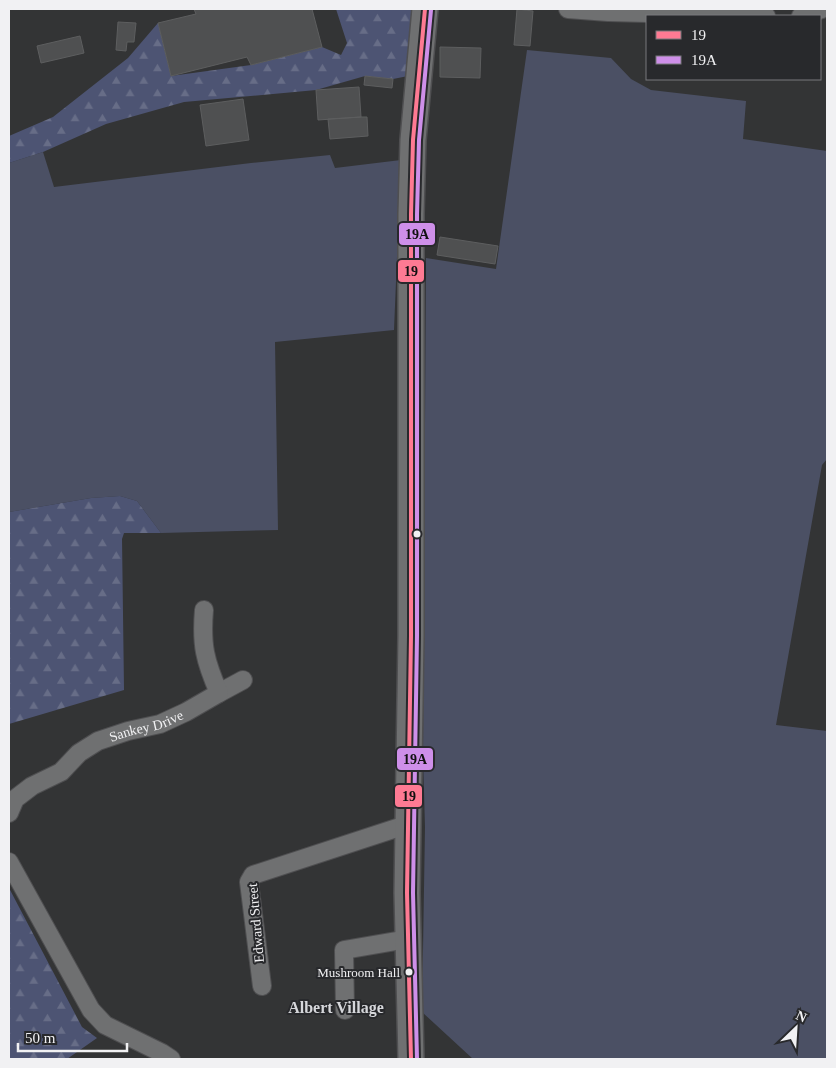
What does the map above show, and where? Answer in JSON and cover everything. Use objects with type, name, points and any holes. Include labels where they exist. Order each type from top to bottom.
[{"type":"street","points":[[411,1059],[408,939],[411,636],[411,214],[413,140],[425,9]]},
{"type":"street","points":[[568,9],[726,15]]},
{"type":"street","points":[[804,15],[822,9]]},
{"type":"street","points":[[204,610],[203,652],[219,693]]},
{"type":"street","name":"Sankey Drive","points":[[9,813],[15,799],[32,786],[62,772],[79,753],[98,742],[128,731],[160,724],[186,712],[243,680]]},
{"type":"street","name":"Edward Street","points":[[262,986],[249,882],[253,875],[409,824]]},
{"type":"street","points":[[9,862],[91,1010],[105,1025],[171,1059]]},
{"type":"street","points":[[346,1010],[344,950],[408,939]]},
{"type":"shaded area","points":[[527,50],[611,58],[631,79],[651,90],[746,101],[743,139],[827,151],[827,459],[822,465],[776,725],[827,731],[827,1059],[473,1059],[422,1012],[425,827],[423,756],[426,258],[496,269]]},
{"type":"shaded area","points":[[43,152],[54,187],[330,155],[335,168],[401,160],[394,330],[275,342],[278,530],[161,533],[137,501],[120,496],[91,498],[9,512],[9,163]]},
{"type":"green space","points":[[336,9],[413,9],[408,76],[393,79],[365,76],[316,90],[184,102],[106,124],[43,152],[9,163],[9,136],[53,117],[128,58],[158,23],[171,76],[251,65],[322,47],[341,55],[347,43]]},
{"type":"green space","points":[[120,496],[137,501],[161,533],[124,533],[122,539],[124,690],[9,724],[9,512],[91,498]]},
{"type":"green space","points":[[9,888],[82,1027],[97,1038],[67,1059],[9,1059]]},
{"type":"building","points":[[194,9],[312,9],[322,47],[251,65],[247,57],[171,76],[158,23],[196,14]]},
{"type":"building","points":[[517,9],[533,11],[530,46],[514,45]]},
{"type":"building","points":[[118,22],[136,23],[134,42],[127,42],[126,51],[116,50]]},
{"type":"building","points":[[80,36],[84,53],[41,63],[37,46]]},
{"type":"building","points":[[440,47],[481,48],[480,78],[440,77]]},
{"type":"building","points":[[365,76],[393,79],[392,88],[364,85]]},
{"type":"building","points":[[359,87],[361,117],[318,120],[316,90]]},
{"type":"building","points":[[243,99],[249,140],[206,146],[200,105]]},
{"type":"building","points":[[367,117],[368,136],[330,139],[328,119]]},
{"type":"building","points":[[440,237],[498,246],[495,264],[437,255]]},
{"type":"transit line","name":"19","points":[[411,1059],[407,893],[411,636],[411,214],[413,140],[425,9]]},
{"type":"transit line","name":"19A","points":[[417,1059],[413,893],[417,636],[417,214],[419,140],[431,10]]},
{"type":"place","name":"Mushroom Hall","points":[[409,972]]},
{"type":"district","name":"Albert Village","points":[[336,1007]]}]
